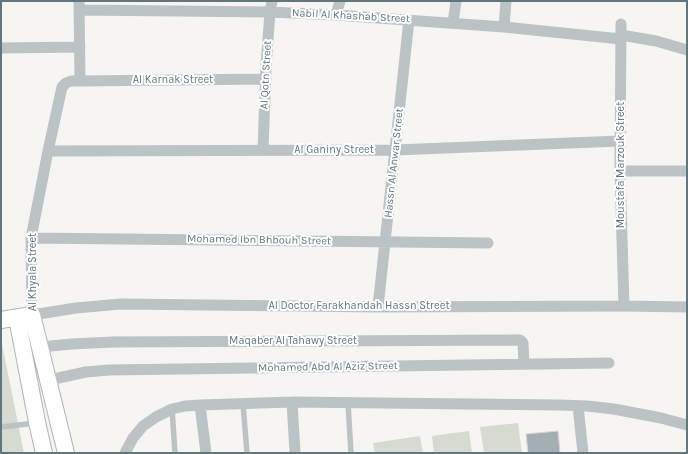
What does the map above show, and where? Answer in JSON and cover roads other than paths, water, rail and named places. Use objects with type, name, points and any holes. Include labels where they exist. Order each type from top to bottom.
[{"type":"street","points":[[336,15],[340,1]]},
{"type":"street","points":[[453,23],[456,1]]},
{"type":"street","points":[[504,27],[506,1]]},
{"type":"street","points":[[79,5],[80,81]]},
{"type":"street","name":"Nabil Al Khashab Street","points":[[79,5],[271,6],[336,15],[504,27],[621,32],[687,50]]},
{"type":"street","name":"Al Qotn Street","points":[[263,150],[271,6]]},
{"type":"street","name":"Hassn Al Anwar Street","points":[[378,307],[409,20]]},
{"type":"street","name":"Moustafa Marzouk Street","points":[[621,32],[620,171],[624,306]]},
{"type":"street","points":[[1,48],[80,47]]},
{"type":"street","name":"Al Karnak Street","points":[[80,81],[266,79]]},
{"type":"street","name":"Al Khyala Street","points":[[44,453],[37,422],[25,316],[31,238],[62,87],[66,83],[72,81],[80,81]]},
{"type":"street","name":"Al Ganiny Street","points":[[48,151],[395,150],[620,141]]},
{"type":"street","points":[[620,171],[687,171]]},
{"type":"street","name":"Mohamed Ibn Bhbouh Street","points":[[31,238],[488,243]]},
{"type":"street","name":"Al Doctor Farakhandah Hassn Street","points":[[25,316],[76,308],[121,304],[378,307],[687,307]]},
{"type":"street","points":[[1,320],[25,316]]},
{"type":"street","name":"Al Khyala Street","points":[[25,316],[40,347],[49,380],[63,451]]},
{"type":"street","name":"Maqaber Al Tahawy Street","points":[[40,347],[113,342],[521,340],[523,342],[524,364]]},
{"type":"street","name":"Mohamed Abd Al Aziz Street","points":[[49,380],[86,372],[109,370],[609,363]]},
{"type":"street","points":[[292,402],[295,453]]},
{"type":"street","points":[[125,453],[133,438],[143,426],[156,417],[184,406],[200,405],[292,402],[578,406],[638,413],[687,425]]},
{"type":"street","points":[[200,405],[206,453]]},
{"type":"street","points":[[578,406],[583,453]]},
{"type":"lane","points":[[348,403],[351,453]]},
{"type":"lane","points":[[243,404],[247,453]]},
{"type":"lane","points":[[172,410],[175,453]]},
{"type":"lane","points":[[1,427],[37,422]]}]
